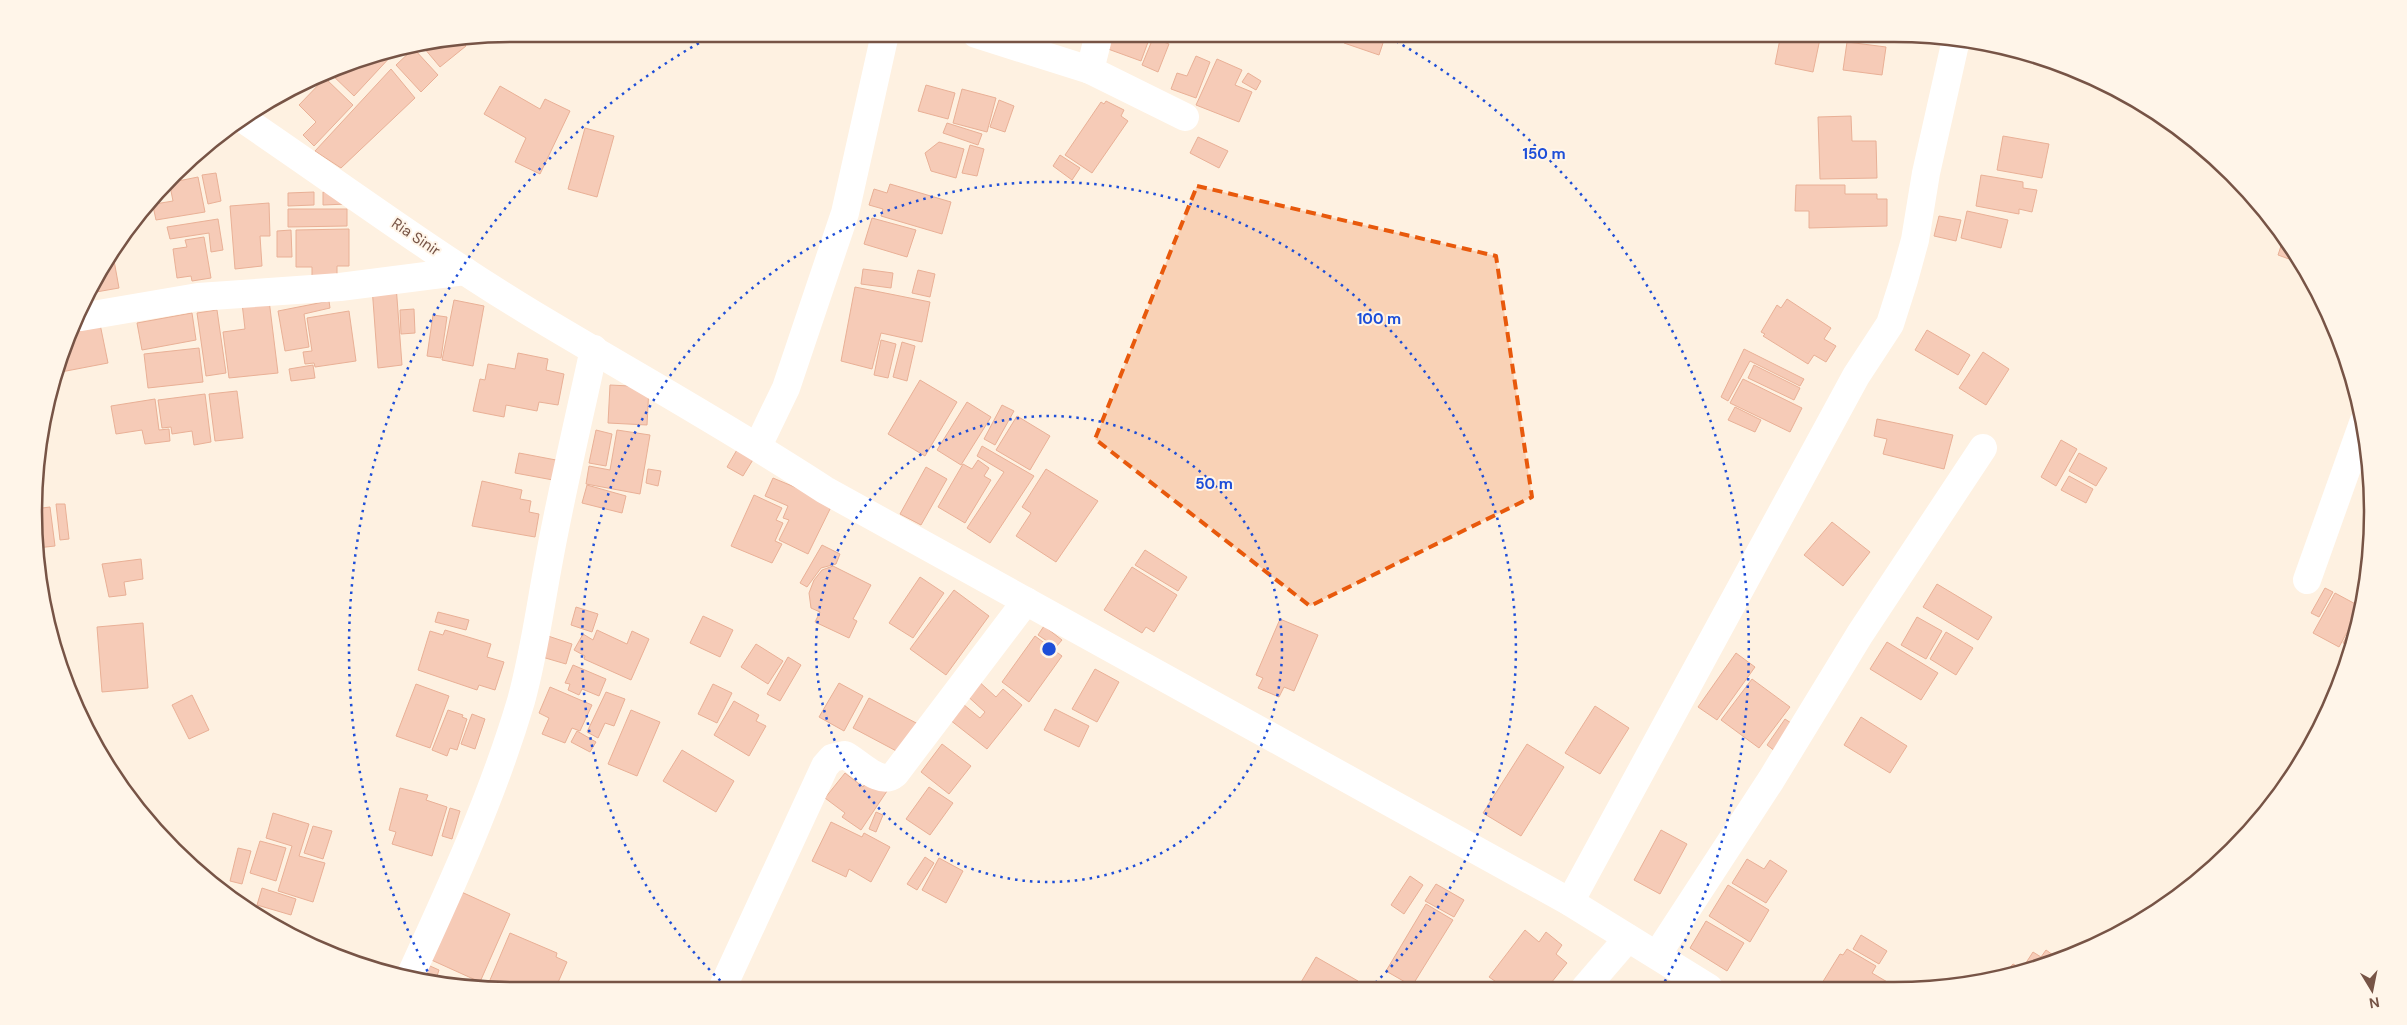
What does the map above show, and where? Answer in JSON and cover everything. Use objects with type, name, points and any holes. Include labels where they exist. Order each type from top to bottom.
[{"type":"street","points":[[758,446],[786,388],[845,214],[883,42]]},
{"type":"street","points":[[1001,42],[1090,70],[1185,117]]},
{"type":"street","points":[[1090,70],[1097,42]]},
{"type":"street","points":[[1570,902],[1851,385],[1890,324],[1915,240],[1926,173],[1954,47]]},
{"type":"street","name":"Ria Sinir","points":[[249,123],[465,271],[758,446],[825,490],[1570,902],[1700,982]]},
{"type":"street","points":[[86,316],[198,296],[340,287],[465,271]]},
{"type":"street","points":[[412,971],[460,867],[521,701],[535,646],[549,559],[594,349]]},
{"type":"street","points":[[2307,580],[2358,438]]},
{"type":"street","points":[[1657,955],[1771,780],[1860,634],[1983,448]]},
{"type":"street","points":[[725,982],[825,766],[832,758],[845,755],[872,774],[886,778],[891,778],[896,774],[1026,601]]},
{"type":"street","points":[[1590,982],[1628,938]]},
{"type":"highlighted area","points":[[1197,186],[1496,256],[1532,497],[1310,606],[1095,439]]},
{"type":"building","points":[[1111,42],[1148,42],[1141,61],[1108,49]]},
{"type":"building","points":[[1151,42],[1169,44],[1158,72],[1142,65]]},
{"type":"building","points":[[1344,42],[1383,42],[1379,55]]},
{"type":"building","points":[[1779,42],[1819,42],[1813,72],[1775,64]]},
{"type":"building","points":[[1847,42],[1886,47],[1882,75],[1843,70]]},
{"type":"building","points":[[466,46],[466,46],[440,67],[427,51]]},
{"type":"building","points":[[418,53],[438,75],[421,92],[396,65],[406,55]]},
{"type":"building","points":[[1196,56],[1210,62],[1196,98],[1171,89],[1177,73],[1187,76]]},
{"type":"building","points":[[1217,59],[1242,70],[1235,85],[1252,92],[1239,122],[1196,105]]},
{"type":"building","points":[[387,60],[354,96],[335,77],[361,67]]},
{"type":"building","points":[[391,69],[415,98],[341,168],[315,151]]},
{"type":"building","points":[[1248,73],[1261,81],[1256,90],[1242,82]]},
{"type":"building","points":[[328,81],[353,105],[314,146],[303,135],[316,122],[299,105],[319,85]]},
{"type":"building","points":[[926,85],[955,93],[948,119],[918,111]]},
{"type":"building","points":[[500,86],[540,109],[545,99],[570,111],[540,174],[515,162],[526,138],[484,114]]},
{"type":"building","points":[[962,89],[996,98],[987,132],[953,123]]},
{"type":"building","points":[[999,100],[1014,106],[1005,132],[990,127]]},
{"type":"building","points":[[1106,101],[1124,110],[1121,116],[1128,121],[1092,173],[1065,155],[1101,102],[1104,104]]},
{"type":"building","points":[[1851,116],[1852,141],[1876,141],[1877,178],[1820,179],[1818,117]]},
{"type":"building","points":[[947,123],[982,134],[978,145],[943,133]]},
{"type":"building","points":[[585,128],[614,136],[597,197],[568,189]]},
{"type":"building","points":[[2003,136],[2049,144],[2042,178],[1997,170]]},
{"type":"building","points":[[1198,137],[1228,151],[1219,168],[1190,153]]},
{"type":"building","points":[[939,142],[964,149],[956,178],[931,171],[925,153]]},
{"type":"building","points":[[970,145],[984,149],[977,176],[962,173]]},
{"type":"building","points":[[1060,155],[1080,168],[1072,180],[1053,166]]},
{"type":"building","points":[[216,173],[221,201],[208,204],[202,175]]},
{"type":"building","points":[[1981,175],[2023,182],[2023,188],[2037,190],[2032,212],[2019,209],[2019,214],[1976,206]]},
{"type":"building","points":[[198,177],[205,212],[156,220],[154,209],[159,203],[173,201],[171,190],[179,181]]},
{"type":"building","points":[[890,184],[951,202],[942,234],[881,216],[883,209],[869,205],[874,189],[887,193]]},
{"type":"building","points":[[1796,185],[1845,185],[1845,194],[1877,194],[1877,199],[1887,199],[1887,226],[1809,228],[1809,211],[1795,211]]},
{"type":"building","points":[[314,192],[314,205],[288,206],[288,193]]},
{"type":"building","points":[[323,192],[347,192],[347,204],[323,205]]},
{"type":"building","points":[[269,203],[270,236],[260,236],[262,266],[235,269],[230,206]]},
{"type":"building","points":[[288,209],[347,209],[347,226],[288,227]]},
{"type":"building","points":[[1967,211],[2008,220],[2001,248],[1961,238]]},
{"type":"building","points":[[1939,216],[1961,220],[1956,241],[1934,236]]},
{"type":"building","points":[[872,218],[916,230],[907,257],[864,244]]},
{"type":"building","points":[[218,219],[223,250],[211,252],[209,233],[170,239],[167,227]]},
{"type":"building","points":[[349,229],[349,266],[337,266],[337,280],[312,281],[312,267],[296,267],[296,230]]},
{"type":"building","points":[[291,230],[292,257],[277,257],[277,231]]},
{"type":"building","points":[[204,237],[211,278],[192,281],[191,276],[177,278],[173,249],[187,247],[185,240]]},
{"type":"building","points":[[2281,246],[2290,259],[2278,255]]},
{"type":"building","points":[[114,263],[119,288],[98,292]]},
{"type":"building","points":[[863,269],[893,273],[891,288],[861,284]]},
{"type":"building","points":[[918,270],[935,274],[930,297],[912,293]]},
{"type":"building","points":[[396,285],[402,365],[378,368],[372,287]]},
{"type":"building","points":[[855,287],[930,302],[922,342],[881,333],[872,369],[841,361]]},
{"type":"building","points":[[1787,299],[1831,328],[1824,339],[1836,346],[1826,362],[1814,355],[1808,364],[1763,336],[1765,334],[1761,332],[1777,305],[1781,308]]},
{"type":"building","points":[[269,300],[278,373],[229,378],[223,332],[245,329],[242,303]]},
{"type":"building","points":[[454,300],[484,306],[473,366],[442,360]]},
{"type":"building","points":[[329,301],[330,308],[304,314],[309,347],[285,351],[278,311]]},
{"type":"building","points":[[414,309],[415,333],[401,334],[400,310]]},
{"type":"building","points":[[217,310],[226,373],[206,376],[197,313]]},
{"type":"building","points":[[349,311],[356,361],[315,367],[314,363],[305,364],[303,352],[312,351],[307,318]]},
{"type":"building","points":[[192,313],[196,340],[142,350],[137,323]]},
{"type":"building","points":[[433,315],[447,317],[441,358],[427,356]]},
{"type":"building","points":[[100,324],[108,363],[64,371],[67,361],[80,328]]},
{"type":"building","points":[[1927,330],[1970,355],[1958,375],[1915,350]]},
{"type":"building","points":[[881,340],[896,344],[888,378],[874,375]]},
{"type":"building","points":[[902,342],[915,346],[907,381],[893,377]]},
{"type":"building","points":[[199,348],[203,382],[148,388],[144,354]]},
{"type":"building","points":[[1744,349],[1804,379],[1800,386],[1750,361],[1728,401],[1721,397]]},
{"type":"building","points":[[1983,352],[2009,369],[1986,405],[1959,388]]},
{"type":"building","points":[[518,353],[548,359],[546,370],[564,374],[558,405],[539,402],[537,411],[506,405],[504,417],[473,411],[480,379],[485,380],[488,364],[515,369]]},
{"type":"building","points":[[313,365],[315,378],[291,381],[289,369]]},
{"type":"building","points":[[1754,365],[1800,388],[1794,400],[1748,378]]},
{"type":"building","points":[[1743,379],[1802,408],[1790,432],[1730,403]]},
{"type":"building","points":[[920,380],[957,402],[925,456],[888,434]]},
{"type":"building","points":[[610,385],[649,387],[647,425],[608,423]]},
{"type":"building","points":[[237,391],[243,438],[215,441],[209,394]]},
{"type":"building","points":[[205,394],[211,442],[194,445],[192,431],[172,434],[171,427],[162,428],[158,400]]},
{"type":"building","points":[[155,399],[159,430],[169,429],[170,441],[145,444],[142,430],[116,434],[111,406]]},
{"type":"building","points":[[967,402],[991,417],[961,465],[937,450]]},
{"type":"building","points":[[1002,405],[1014,411],[995,445],[984,439]]},
{"type":"building","points":[[1735,407],[1761,420],[1755,432],[1728,420]]},
{"type":"building","points":[[1017,416],[1050,436],[1030,470],[996,450]]},
{"type":"building","points":[[1877,419],[1953,435],[1944,469],[1883,454],[1887,439],[1874,436]]},
{"type":"building","points":[[596,430],[612,434],[606,466],[589,463]]},
{"type":"building","points":[[617,430],[650,435],[640,494],[586,484],[589,466],[610,470]]},
{"type":"building","points":[[2061,440],[2077,449],[2056,486],[2041,477]]},
{"type":"building","points":[[982,446],[1034,476],[990,543],[967,528],[1004,472],[977,456]]},
{"type":"building","points":[[738,448],[754,458],[743,476],[727,467]]},
{"type":"building","points":[[519,453],[556,460],[553,480],[515,473]]},
{"type":"building","points":[[2079,453],[2107,468],[2096,486],[2069,471]]},
{"type":"building","points":[[978,460],[989,468],[984,476],[991,480],[965,523],[938,507],[963,464],[972,469]]},
{"type":"building","points":[[926,467],[947,479],[921,525],[900,514]]},
{"type":"building","points":[[648,469],[661,471],[658,486],[646,483]]},
{"type":"building","points":[[1046,469],[1098,501],[1056,562],[1016,536],[1031,513],[1022,507]]},
{"type":"building","points":[[2069,476],[2093,489],[2086,503],[2061,490]]},
{"type":"building","points":[[773,478],[833,503],[808,554],[779,540],[789,520],[783,518],[788,506],[765,496]]},
{"type":"building","points":[[482,481],[522,490],[520,499],[531,501],[529,512],[539,514],[535,537],[472,526]]},
{"type":"building","points":[[587,485],[626,496],[622,513],[582,503]]},
{"type":"building","points":[[754,495],[782,508],[776,520],[783,523],[775,541],[782,544],[772,563],[731,546]]},
{"type":"building","points":[[56,504],[65,504],[69,539],[60,540]]},
{"type":"building","points":[[50,507],[55,546],[44,547],[42,508]]},
{"type":"building","points":[[1832,522],[1870,552],[1843,586],[1804,555]]},
{"type":"building","points":[[822,545],[840,554],[836,564],[821,568],[807,587],[800,583]]},
{"type":"building","points":[[1145,550],[1187,577],[1178,591],[1135,565]]},
{"type":"building","points":[[141,559],[143,579],[124,582],[126,595],[109,597],[102,564]]},
{"type":"building","points":[[833,566],[871,585],[853,619],[857,621],[849,638],[815,622],[820,612],[811,608],[809,593],[814,580],[822,570]]},
{"type":"building","points":[[1132,567],[1177,595],[1154,632],[1146,627],[1142,633],[1104,610]]},
{"type":"building","points":[[920,577],[944,593],[913,638],[889,623]]},
{"type":"building","points":[[1937,584],[1992,617],[1978,640],[1923,607]]},
{"type":"building","points":[[2325,588],[2333,592],[2319,617],[2311,613]]},
{"type":"building","points":[[954,590],[989,616],[946,675],[910,649]]},
{"type":"building","points":[[2335,593],[2355,604],[2349,628],[2339,647],[2313,633]]},
{"type":"building","points":[[576,607],[598,614],[592,632],[571,625]]},
{"type":"building","points":[[438,612],[469,620],[466,630],[435,622]]},
{"type":"building","points":[[703,616],[733,630],[720,657],[690,643]]},
{"type":"building","points":[[1917,617],[1942,631],[1926,659],[1901,645]]},
{"type":"building","points":[[1280,619],[1318,635],[1294,691],[1284,687],[1279,697],[1258,688],[1263,678],[1256,675]]},
{"type":"building","points":[[143,623],[148,688],[102,692],[97,627]]},
{"type":"building","points":[[1044,626],[1062,640],[1056,647],[1038,635]]},
{"type":"building","points":[[445,630],[491,644],[487,657],[504,662],[495,690],[479,685],[477,690],[418,670],[430,631],[443,635]]},
{"type":"building","points":[[597,630],[627,644],[632,631],[649,639],[631,680],[584,659],[585,656],[574,650],[583,634],[593,640]]},
{"type":"building","points":[[1946,632],[1973,648],[1956,675],[1930,659]]},
{"type":"building","points":[[548,636],[572,644],[566,664],[542,657]]},
{"type":"building","points":[[1035,636],[1062,656],[1029,702],[1002,682]]},
{"type":"building","points":[[1887,642],[1938,673],[1921,700],[1870,669]]},
{"type":"building","points":[[756,644],[783,661],[768,684],[741,667]]},
{"type":"building","points":[[1736,653],[1755,667],[1717,720],[1698,707]]},
{"type":"building","points":[[788,657],[801,665],[780,701],[767,694]]},
{"type":"building","points":[[573,665],[606,679],[599,696],[582,689],[579,695],[568,690],[570,684],[565,683]]},
{"type":"building","points":[[1095,669],[1119,682],[1097,722],[1072,709]]},
{"type":"building","points":[[976,679],[996,697],[1003,689],[1022,705],[987,749],[945,716],[958,700],[980,718],[985,712],[964,693]]},
{"type":"building","points":[[1752,679],[1790,707],[1759,748],[1721,720]]},
{"type":"building","points":[[839,683],[863,696],[844,731],[819,717]]},
{"type":"building","points":[[416,684],[449,696],[430,748],[396,736]]},
{"type":"building","points":[[713,684],[732,693],[717,723],[698,714]]},
{"type":"building","points":[[550,687],[592,705],[580,731],[572,728],[565,743],[542,734],[549,718],[539,713]]},
{"type":"building","points":[[606,692],[625,699],[614,726],[605,723],[598,738],[587,732]]},
{"type":"building","points":[[192,695],[209,730],[189,739],[172,705]]},
{"type":"building","points":[[869,698],[918,724],[902,754],[853,728]]},
{"type":"building","points":[[734,701],[759,715],[756,721],[766,726],[749,756],[714,735]]},
{"type":"building","points":[[1595,706],[1629,728],[1600,774],[1565,753]]},
{"type":"building","points":[[1055,709],[1089,726],[1079,747],[1044,730]]},
{"type":"building","points":[[448,710],[463,715],[462,717],[467,719],[457,750],[450,748],[447,756],[432,750]]},
{"type":"building","points":[[631,710],[660,722],[637,776],[608,764]]},
{"type":"building","points":[[472,714],[485,719],[475,749],[461,744]]},
{"type":"building","points":[[1861,717],[1907,746],[1890,773],[1844,745]]},
{"type":"building","points":[[1785,719],[1794,725],[1775,751],[1767,745]]},
{"type":"building","points":[[577,731],[596,742],[590,752],[571,742]]},
{"type":"building","points":[[942,744],[971,766],[949,794],[921,772]]},
{"type":"building","points":[[1527,744],[1564,767],[1521,836],[1483,813]]},
{"type":"building","points":[[682,750],[734,781],[716,812],[663,781]]},
{"type":"building","points":[[845,773],[863,787],[868,779],[887,791],[861,830],[842,817],[845,813],[825,798]]},
{"type":"building","points":[[929,787],[953,803],[930,835],[906,819]]},
{"type":"building","points":[[400,788],[428,795],[426,800],[447,807],[432,856],[392,844],[396,832],[389,830]]},
{"type":"building","points":[[450,808],[460,811],[452,839],[442,836]]},
{"type":"building","points":[[876,812],[883,815],[876,832],[869,829]]},
{"type":"building","points":[[273,813],[309,824],[299,856],[325,863],[313,902],[278,891],[292,846],[266,838]]},
{"type":"building","points":[[831,822],[862,837],[864,833],[890,847],[871,882],[849,869],[846,877],[812,861]]},
{"type":"building","points":[[313,826],[332,831],[323,859],[304,853]]},
{"type":"building","points":[[1661,830],[1687,844],[1660,894],[1634,880]]},
{"type":"building","points":[[260,841],[286,848],[276,881],[250,873]]},
{"type":"building","points":[[238,848],[251,851],[242,884],[230,881]]},
{"type":"building","points":[[925,857],[934,863],[917,890],[907,884]]},
{"type":"building","points":[[939,858],[963,871],[946,903],[922,890]]},
{"type":"building","points":[[1747,859],[1764,869],[1770,860],[1787,871],[1766,903],[1732,883]]},
{"type":"building","points":[[1410,876],[1423,885],[1404,914],[1391,905]]},
{"type":"building","points":[[1436,884],[1464,900],[1454,917],[1425,901]]},
{"type":"building","points":[[1728,885],[1769,910],[1750,942],[1709,916]]},
{"type":"building","points":[[262,888],[296,899],[291,915],[257,905]]},
{"type":"building","points":[[457,890],[510,914],[481,981],[427,958]]},
{"type":"building","points":[[1426,904],[1453,920],[1414,982],[1405,982],[1386,971]]},
{"type":"building","points":[[1706,921],[1744,943],[1727,971],[1690,948]]},
{"type":"building","points":[[1525,930],[1539,942],[1546,932],[1562,945],[1556,954],[1567,963],[1552,982],[1496,982],[1489,977]]},
{"type":"building","points":[[510,933],[557,953],[556,957],[567,962],[558,982],[489,981]]},
{"type":"building","points":[[1861,935],[1887,951],[1879,964],[1853,949]]},
{"type":"building","points":[[1847,949],[1876,966],[1872,973],[1887,982],[1823,982],[1840,954],[1843,955]]},
{"type":"building","points":[[2046,950],[2053,955],[2026,963],[2033,952],[2041,957]]},
{"type":"building","points":[[1316,957],[1358,981],[1358,982],[1301,982]]},
{"type":"building","points":[[421,962],[439,970],[437,976],[416,972]]}]
